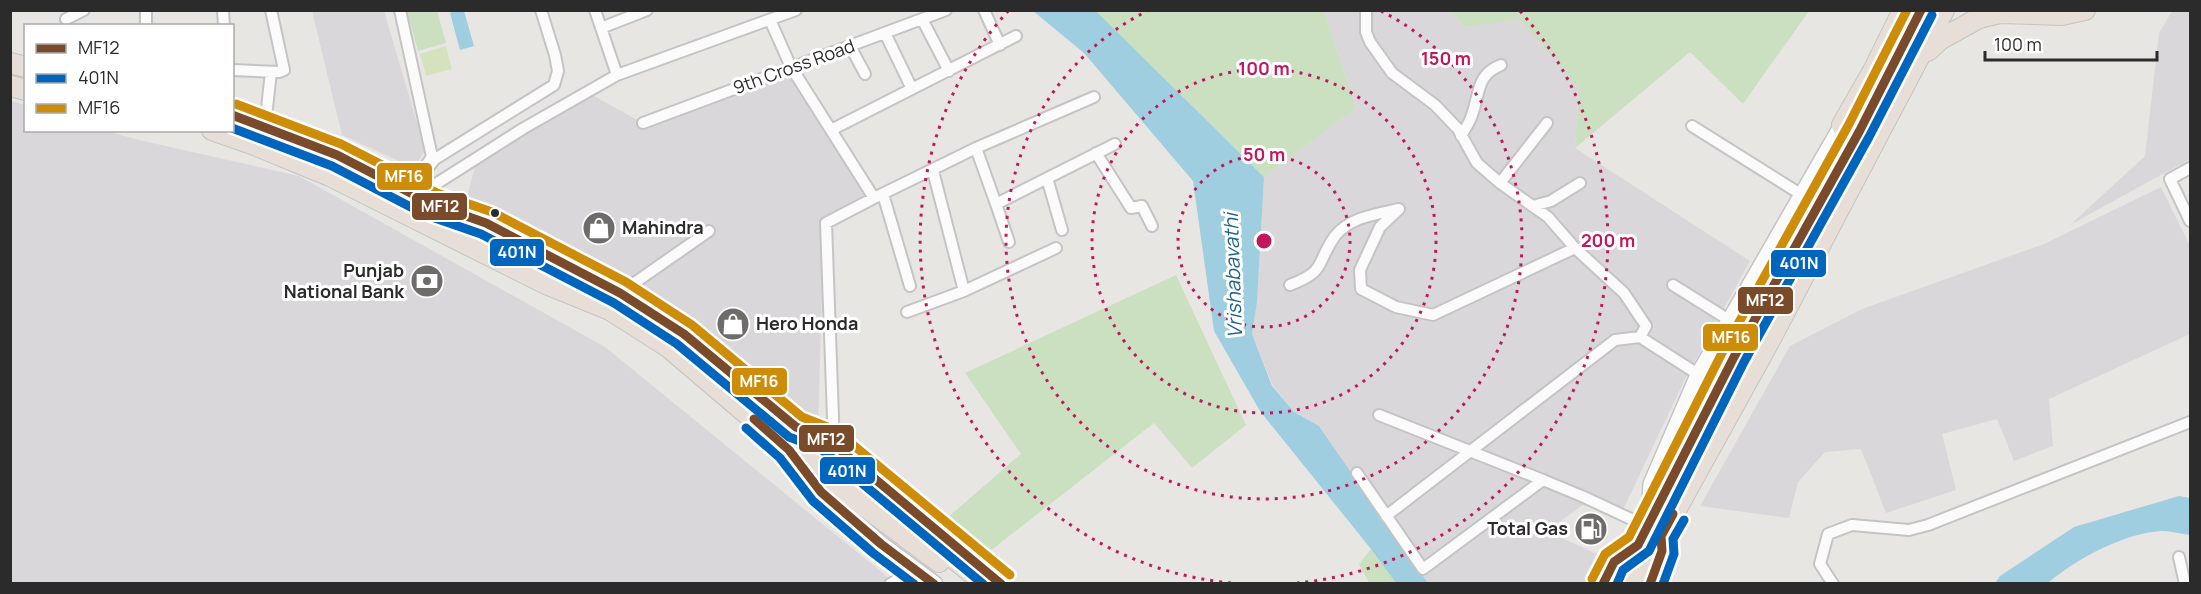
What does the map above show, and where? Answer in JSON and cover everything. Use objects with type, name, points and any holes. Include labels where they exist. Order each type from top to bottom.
[{"type":"highway","points":[[1853,142],[1842,125],[1874,69],[1902,10]]},
{"type":"highway","points":[[1635,584],[1654,532],[1718,387],[1812,198],[1853,142],[1888,78],[1921,10]]},
{"type":"highway","points":[[1603,584],[1614,562],[1654,532],[1768,344],[1944,10]]},
{"type":"highway","points":[[1920,59],[1941,39],[1979,18],[2001,14],[2062,15],[2085,10]]},
{"type":"highway","points":[[234,116],[337,155],[432,204],[486,223],[620,293],[684,334],[796,427],[828,448],[985,584]]},
{"type":"highway","points":[[218,132],[330,176],[546,284],[610,310],[668,347],[789,450],[965,584]]},
{"type":"highway","points":[[1621,584],[1638,545]]},
{"type":"street","points":[[66,18],[84,10]]},
{"type":"street","points":[[234,70],[271,72],[284,70],[271,10]]},
{"type":"street","points":[[400,10],[432,157],[411,193]]},
{"type":"street","points":[[411,193],[435,159],[554,85],[558,71],[541,10]]},
{"type":"street","points":[[595,10],[618,75]]},
{"type":"street","points":[[601,28],[647,10]]},
{"type":"street","points":[[411,193],[618,75],[796,10]]},
{"type":"street","name":"9th Cross Road","points":[[643,123],[946,10]]},
{"type":"street","points":[[984,10],[1000,45]]},
{"type":"street","points":[[1366,10],[1366,32],[1392,73],[1435,105],[1458,129],[1477,164],[1548,217],[1575,248],[1624,293],[1646,327],[1640,337]]},
{"type":"street","points":[[922,19],[949,71]]},
{"type":"street","points":[[770,20],[791,68],[878,196],[910,286]]},
{"type":"street","points":[[885,33],[912,89]]},
{"type":"street","points":[[831,130],[1017,36]]},
{"type":"street","points":[[850,46],[865,74]]},
{"type":"street","points":[[1461,136],[1472,115],[1482,79],[1492,68],[1501,65]]},
{"type":"street","points":[[264,126],[271,72]]},
{"type":"street","points":[[1002,584],[828,448],[826,223],[976,148],[1094,97]]},
{"type":"street","points":[[1500,183],[1547,123]]},
{"type":"street","points":[[1650,584],[1662,551],[1654,532],[1651,484],[1698,375],[1729,320],[1812,198],[1842,125]]},
{"type":"street","points":[[1692,126],[1812,198]]},
{"type":"street","points":[[996,204],[1115,144]]},
{"type":"street","points":[[976,148],[1009,242]]},
{"type":"street","points":[[1096,153],[1131,208],[1142,206],[1152,226]]},
{"type":"street","points":[[2190,168],[2170,179],[2190,221]]},
{"type":"street","points":[[933,171],[964,291]]},
{"type":"street","points":[[1047,178],[1062,230]]},
{"type":"street","points":[[1533,206],[1551,201],[1580,183]]},
{"type":"street","points":[[1290,285],[1315,274],[1336,235],[1354,220],[1399,209],[1380,227],[1360,270],[1361,289],[1396,307],[1432,315],[1575,248]]},
{"type":"street","points":[[620,293],[709,231]]},
{"type":"street","points":[[907,312],[964,291],[1056,248]]},
{"type":"street","points":[[1673,285],[1729,320]]},
{"type":"street","points":[[1386,516],[1615,340],[1640,337],[1718,387]]},
{"type":"street","points":[[1379,415],[1584,497],[1654,532]]},
{"type":"street","points":[[1833,584],[1820,564],[1828,534],[1852,525],[1910,530],[1928,525],[2190,423]]},
{"type":"street","points":[[789,450],[821,492],[881,544],[935,584]]},
{"type":"street","points":[[1358,473],[1423,569],[1543,480]]},
{"type":"street","points":[[2179,557],[2185,584]]},
{"type":"street","points":[[890,584],[916,569]]},
{"type":"shaded area","points":[[312,11],[384,11],[425,150],[414,168],[342,135]]},
{"type":"shaded area","points":[[1324,11],[1450,11],[1465,27],[1520,18],[1579,89],[1575,148],[1750,261],[1686,377],[1619,518],[1583,505],[1547,531],[1601,556],[1588,583],[1428,583],[1319,426],[1294,412],[1273,386],[1252,334],[1257,302],[1264,177],[1356,108]]},
{"type":"shaded area","points":[[2172,11],[2190,11],[2190,159],[2070,225],[2145,156],[2159,33]]},
{"type":"shaded area","points":[[789,70],[871,197],[824,228],[818,422],[607,272],[467,197],[476,163],[583,90],[643,123]]},
{"type":"shaded area","points":[[10,101],[24,105],[24,132],[111,132],[299,176],[605,347],[895,583],[11,583]]},
{"type":"shaded area","points":[[2161,187],[2190,246],[2190,334],[2049,399],[2053,446],[2014,461],[1997,419],[1942,434],[1956,490],[1886,513],[1861,449],[1825,452],[1798,482],[1789,518],[1700,506],[1790,346],[1862,309],[2044,244]]},
{"type":"green space","points":[[407,11],[437,11],[446,43],[418,51]]},
{"type":"green space","points":[[1096,11],[1324,11],[1356,108],[1264,177]]},
{"type":"green space","points":[[1450,11],[1809,11],[1743,104],[1690,52],[1575,148],[1579,89],[1520,19],[1465,27]]},
{"type":"green space","points":[[446,46],[452,69],[426,76],[420,54]]},
{"type":"green space","points":[[1176,275],[1246,425],[1192,468],[1154,423],[990,551],[947,518],[1021,454],[965,373]]},
{"type":"green space","points":[[1371,549],[1396,583],[1369,583],[1359,564]]},
{"type":"water","points":[[457,10],[464,11],[474,46],[460,50],[450,13]]},
{"type":"water","name":"Vrishabavathi","points":[[1033,11],[1096,11],[1264,177],[1257,302],[1252,334],[1272,386],[1294,412],[1319,426],[1428,583],[1396,583],[1260,411],[1214,331],[1193,181],[1084,53]]},
{"type":"water","points":[[2179,496],[2190,498],[2190,535],[2162,531],[2117,542],[2072,565],[2048,583],[1995,583],[2000,576],[2074,527]]},
{"type":"transit line","name":"MF16","points":[[1592,579],[1605,554],[1629,537],[1723,351],[1848,126],[1907,10]]},
{"type":"transit line","name":"MF12","points":[[1603,584],[1614,562],[1638,545],[1734,357],[1859,132],[1921,10]]},
{"type":"transit line","name":"401N","points":[[1617,584],[1623,570],[1649,551],[1744,362],[1869,137],[1932,15]]},
{"type":"transit line","name":"MF16","points":[[236,104],[341,144],[437,193],[492,212],[626,282],[692,325],[802,417],[835,430],[1010,575]]},
{"type":"transit line","name":"MF12","points":[[234,116],[337,155],[432,204],[486,223],[620,293],[684,334],[796,427],[827,439],[1001,584]]},
{"type":"transit line","name":"401N","points":[[234,129],[332,166],[426,215],[481,234],[614,303],[677,344],[789,437],[821,449],[983,584]]},
{"type":"transit line","name":"MF12","points":[[754,419],[789,450],[821,492],[881,544],[934,584]]},
{"type":"transit line","name":"401N","points":[[746,428],[780,458],[813,501],[873,553],[914,584]]},
{"type":"transit line","name":"MF12","points":[[1650,584],[1662,551],[1661,536],[1673,514]]},
{"type":"transit line","name":"401N","points":[[1663,584],[1674,554],[1673,539],[1684,520]]},
{"type":"place","name":"Mahindra","points":[[599,228]]},
{"type":"place","name":"Punjab National Bank","points":[[427,281]]},
{"type":"place","name":"Hero Honda","points":[[733,324]]},
{"type":"place","name":"Total Gas","points":[[1591,529]]}]
